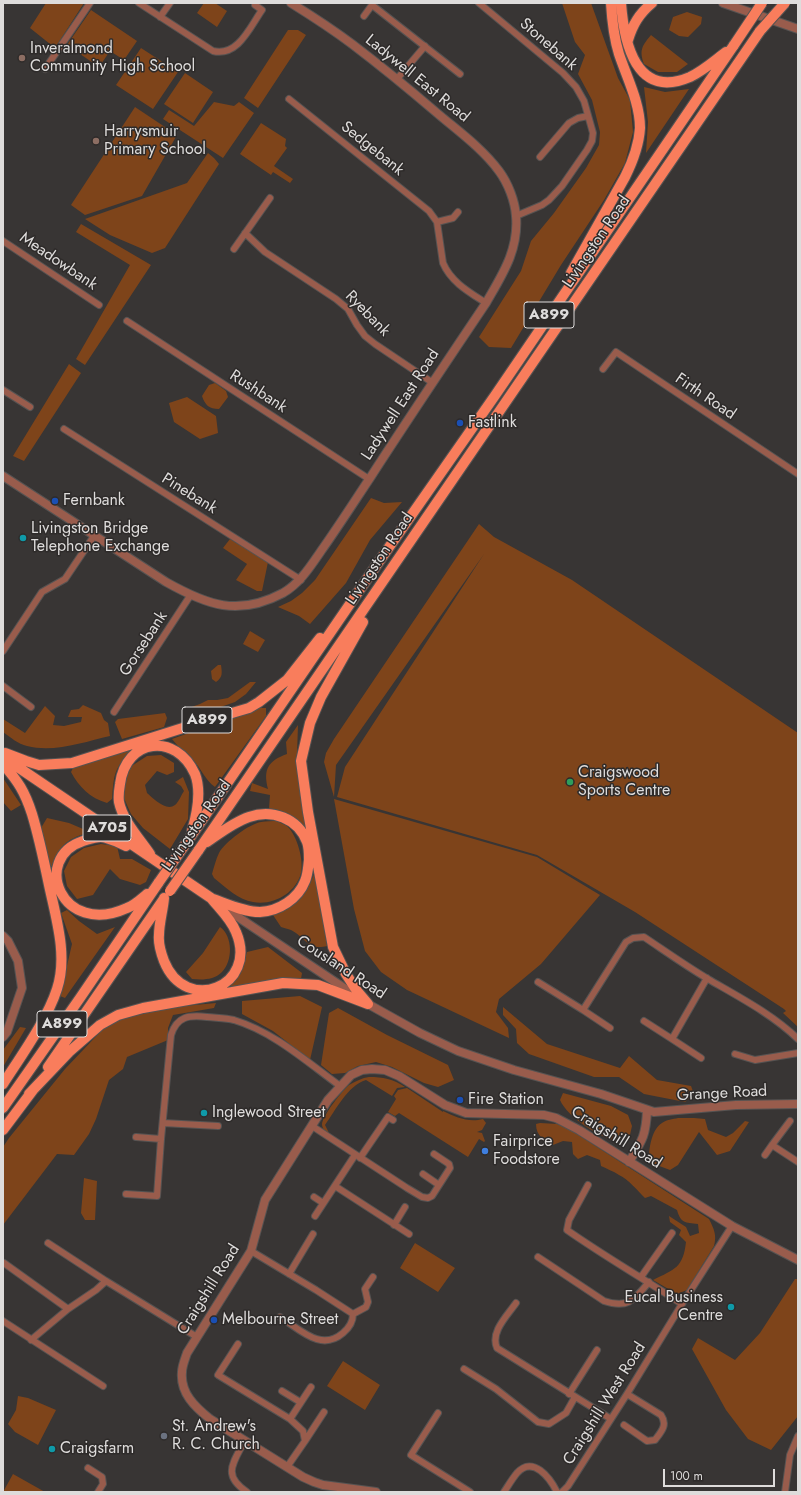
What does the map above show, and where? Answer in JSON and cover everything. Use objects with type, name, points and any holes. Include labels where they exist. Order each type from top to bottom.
[{"type":"main road","points":[[532,340],[631,166],[639,142],[640,126],[638,113],[614,34],[611,3]]},
{"type":"main road","points":[[622,3],[624,23],[631,54],[641,71],[651,78],[664,82],[678,81],[694,75],[733,46]]},
{"type":"main road","points":[[628,40],[634,23],[640,14],[652,3]]},
{"type":"main road","name":"Livingston Road","points":[[3,1108],[494,397],[762,3]]},
{"type":"main road","name":"Livingston Road","points":[[3,1130],[30,1094],[199,849],[779,3]]},
{"type":"main road","points":[[760,31],[785,3]]},
{"type":"main road","name":"A899","points":[[368,1004],[346,974],[333,947],[308,812],[301,761],[310,723],[321,697],[366,618],[384,579]]},
{"type":"main road","name":"A899","points":[[3,752],[26,761],[39,764],[72,763],[205,720],[248,708],[259,702],[286,680],[363,585]]},
{"type":"main road","points":[[153,859],[122,812],[118,796],[124,767],[130,757],[142,749],[157,746],[171,748],[184,758],[195,774],[198,804],[189,839]]},
{"type":"main road","name":"Cousland Road","points":[[3,757],[211,898]]},
{"type":"main road","name":"A899","points":[[3,764],[17,780],[26,797],[32,814],[57,922],[62,959],[57,989],[48,1009],[29,1044],[3,1084]]},
{"type":"main road","name":"A899","points":[[199,849],[230,826],[249,816],[268,814],[281,815],[292,822],[301,831],[308,845],[308,870],[305,881],[295,897],[284,905],[272,910],[260,912],[248,910],[211,898]]},
{"type":"main road","points":[[153,859],[105,837],[96,837],[76,844],[67,851],[61,860],[57,873],[61,892],[66,901],[75,909],[88,914],[111,914],[127,908],[156,886]]},
{"type":"main road","name":"A899","points":[[167,895],[158,935],[161,953],[174,978],[186,987],[197,991],[216,988],[224,984],[235,974],[240,961],[240,945],[237,933],[223,912],[211,898]]},
{"type":"main road","name":"A899","points":[[30,1094],[74,1048],[100,1025],[118,1015],[143,1008],[283,984],[318,986],[368,1004]]},
{"type":"street","points":[[45,69],[90,3]]},
{"type":"street","points":[[139,3],[213,51],[224,52],[232,49],[240,42],[262,10],[255,5]]},
{"type":"street","points":[[160,17],[170,3]]},
{"type":"street","name":"Ladywell East Road","points":[[3,476],[94,536],[190,596],[207,602],[224,605],[247,606],[283,593],[301,580],[337,530],[369,479],[486,303],[503,274],[515,246],[516,216],[513,202],[508,187],[499,172],[475,145],[397,79],[352,44],[291,3]]},
{"type":"street","name":"Stonebank","points":[[478,3],[563,73],[576,87],[584,101],[593,133],[592,141],[577,166],[562,186],[542,206],[516,216]]},
{"type":"street","points":[[722,3],[798,29]]},
{"type":"street","points":[[364,16],[372,5],[460,74]]},
{"type":"street","points":[[397,79],[424,46]]},
{"type":"street","name":"Sedgebank","points":[[289,99],[429,211],[437,222]]},
{"type":"street","points":[[540,157],[569,122],[588,116]]},
{"type":"street","points":[[234,250],[270,198]]},
{"type":"street","points":[[458,212],[453,218],[437,222],[443,263],[454,280],[464,289],[486,303]]},
{"type":"street","name":"Ryebank","points":[[245,233],[271,256],[348,309],[365,336],[375,344],[433,383]]},
{"type":"street","name":"Meadowbank","points":[[3,241],[99,305]]},
{"type":"street","points":[[134,326],[138,320]]},
{"type":"street","name":"Rushbank","points":[[127,321],[369,479]]},
{"type":"street","name":"Firth Road","points":[[603,369],[616,352],[798,474]]},
{"type":"street","points":[[3,390],[30,407]]},
{"type":"street","name":"Pinebank","points":[[64,429],[301,580]]},
{"type":"street","points":[[3,651],[42,592],[65,579],[94,536]]},
{"type":"street","name":"Gorsebank","points":[[114,712],[122,707],[190,596]]},
{"type":"street","points":[[3,686],[31,707]]},
{"type":"street","name":"Cousland Road","points":[[211,898],[368,1004],[420,1034],[458,1051],[514,1070],[601,1094],[647,1110]]},
{"type":"street","points":[[3,936],[8,941],[18,961],[22,988],[7,1032],[3,1037]]},
{"type":"street","points":[[583,1010],[626,942],[633,938],[644,937],[706,978],[751,1004],[790,1031],[798,1039]]},
{"type":"street","points":[[672,1039],[706,978]]},
{"type":"street","points":[[538,982],[610,1028]]},
{"type":"street","points":[[126,1194],[157,1196],[162,1123],[172,1035],[174,1027],[186,1017],[193,1016],[233,1020],[263,1032],[340,1086]]},
{"type":"street","points":[[644,1021],[701,1058]]},
{"type":"street","points":[[735,1054],[755,1060],[798,1054]]},
{"type":"street","name":"Craigshill Road","points":[[376,1492],[323,1485],[303,1477],[210,1419],[196,1408],[189,1399],[184,1388],[182,1372],[187,1353],[251,1251],[265,1200],[328,1100],[351,1075],[362,1070],[385,1070],[399,1076],[455,1110],[483,1113],[544,1115],[556,1118],[579,1130],[732,1226],[798,1260]]},
{"type":"street","name":"Grange Road","points":[[647,1110],[654,1112],[736,1105],[798,1104]]},
{"type":"street","points":[[629,1162],[642,1142],[646,1129],[647,1110]]},
{"type":"street","points":[[315,1216],[357,1156],[388,1117],[393,1120]]},
{"type":"street","points":[[765,1155],[790,1120]]},
{"type":"street","points":[[162,1123],[218,1126]]},
{"type":"street","points":[[312,1126],[422,1197],[428,1198],[432,1196],[450,1168],[449,1164],[434,1154]]},
{"type":"street","points":[[136,1137],[161,1139]]},
{"type":"street","points":[[772,1145],[798,1162]]},
{"type":"street","points":[[423,1174],[440,1185]]},
{"type":"street","points":[[588,1185],[569,1220],[567,1230],[594,1249],[682,1304]]},
{"type":"street","points":[[335,1186],[409,1234]]},
{"type":"street","points":[[314,1196],[324,1203]]},
{"type":"street","points":[[394,1224],[405,1208]]},
{"type":"street","name":"Craigshill West Road","points":[[562,1492],[568,1486],[627,1394],[732,1226]]},
{"type":"street","points":[[641,1277],[672,1233]]},
{"type":"street","points":[[289,1274],[313,1234]]},
{"type":"street","points":[[48,1243],[197,1337]]},
{"type":"street","points":[[251,1251],[353,1314]]},
{"type":"street","points":[[538,1257],[604,1301],[613,1304],[624,1305],[631,1301],[638,1296],[649,1282]]},
{"type":"street","points":[[4,1263],[68,1309]]},
{"type":"street","points":[[353,1314],[366,1307],[368,1302],[365,1289],[373,1277]]},
{"type":"street","points":[[31,1340],[68,1309],[96,1290],[106,1281]]},
{"type":"street","points":[[516,1303],[496,1332],[495,1342],[497,1348],[611,1419]]},
{"type":"street","points":[[280,1317],[317,1340],[328,1341],[336,1338],[347,1329],[353,1319],[353,1314]]},
{"type":"street","points":[[3,1321],[103,1386]]},
{"type":"street","points":[[238,1344],[218,1375],[290,1419],[303,1431],[305,1441]]},
{"type":"street","points":[[569,1394],[597,1350]]},
{"type":"street","points":[[464,1369],[496,1388],[538,1422],[549,1424],[566,1413],[575,1397]]},
{"type":"street","points":[[290,1419],[310,1387]]},
{"type":"street","points":[[282,1391],[300,1402]]},
{"type":"street","points":[[624,1425],[647,1441],[655,1440],[664,1429],[664,1419],[661,1415],[627,1394]]},
{"type":"street","points":[[287,1467],[324,1412]]},
{"type":"street","points":[[438,1412],[411,1455],[470,1492]]},
{"type":"street","points":[[784,1492],[790,1454],[798,1436]]},
{"type":"street","points":[[245,1440],[231,1468],[233,1478],[247,1492]]},
{"type":"street","points":[[504,1492],[517,1472],[525,1468],[534,1467],[546,1474],[557,1492]]},
{"type":"street","points":[[88,1468],[102,1477],[103,1484],[98,1492]]},
{"type":"shaded area","points":[[46,3],[84,3],[55,48],[30,28]]},
{"type":"shaded area","points":[[204,3],[215,3],[227,11],[217,27],[197,13]]},
{"type":"shaded area","points":[[562,3],[591,3],[618,78],[630,100],[633,132],[625,163],[604,200],[561,265],[511,348],[489,347],[479,337],[521,271],[531,241],[554,213],[586,168],[599,145],[600,132],[592,100],[578,74],[585,55],[575,42]]},
{"type":"shaded area","points":[[91,10],[137,41],[124,60],[110,51],[99,67],[67,45]]},
{"type":"shaded area","points":[[687,12],[702,17],[701,24],[688,37],[679,36],[669,30],[673,17]]},
{"type":"shaded area","points":[[288,30],[298,30],[306,35],[258,108],[244,98]]},
{"type":"shaded area","points":[[651,35],[688,64],[677,72],[658,72],[644,64],[642,48]]},
{"type":"shaded area","points":[[141,48],[178,72],[153,109],[116,85]]},
{"type":"shaded area","points":[[185,73],[213,92],[193,123],[164,104]]},
{"type":"shaded area","points":[[644,87],[665,92],[689,89],[646,153],[648,122]]},
{"type":"shaded area","points":[[214,102],[234,106],[239,102],[254,113],[223,158],[163,119],[169,110],[194,126]]},
{"type":"shaded area","points":[[135,107],[177,135],[142,196],[85,215],[71,205]]},
{"type":"shaded area","points":[[261,123],[286,139],[285,146],[287,148],[274,166],[293,179],[290,183],[273,172],[271,175],[240,154]]},
{"type":"shaded area","points":[[208,153],[219,164],[165,248],[152,253],[110,235],[85,219],[187,183]]},
{"type":"shaded area","points":[[81,224],[151,265],[85,365],[76,359],[130,265],[76,232]]},
{"type":"shaded area","points":[[69,364],[81,373],[24,461],[13,456]]},
{"type":"shaded area","points":[[215,383],[226,391],[228,397],[219,409],[208,406],[202,396],[209,385]]},
{"type":"shaded area","points":[[187,397],[216,416],[218,433],[200,439],[174,422],[169,403]]},
{"type":"shaded area","points":[[371,498],[384,503],[402,502],[370,540],[346,583],[310,624],[299,616],[278,607],[291,601],[302,593],[315,580]]},
{"type":"shaded area","name":"Craigswood Sports Centre","points":[[479,524],[494,537],[572,580],[798,733],[798,1027],[783,1013],[786,1011],[784,1009],[635,912],[537,855],[337,797],[345,767],[484,554],[336,765],[334,797],[324,762],[326,753]]},
{"type":"shaded area","points":[[230,539],[268,562],[262,591],[257,591],[236,580],[247,564],[223,548]]},
{"type":"shaded area","points":[[250,631],[265,640],[258,652],[243,644]]},
{"type":"shaded area","points":[[218,665],[221,665],[222,675],[216,682],[212,679],[211,671]]},
{"type":"shaded area","points":[[250,682],[256,682],[246,694],[235,702],[186,719],[182,718],[183,710],[208,700],[228,698]]},
{"type":"shaded area","points":[[83,705],[101,713],[104,720],[108,723],[110,736],[69,746],[37,748],[24,745],[3,732],[3,719],[25,733],[45,706],[55,716],[53,725],[64,726],[81,722],[82,717],[68,717],[71,710],[79,709]]},
{"type":"shaded area","points":[[259,708],[266,708],[266,716],[215,787],[208,781],[193,760],[172,739]]},
{"type":"shaded area","points":[[165,713],[167,718],[164,727],[122,739],[115,722],[118,719]]},
{"type":"shaded area","points":[[298,725],[297,755],[308,831],[286,813],[269,809],[270,795],[250,791],[252,783],[268,789],[266,776],[268,767],[275,760],[287,754],[286,742]]},
{"type":"shaded area","points":[[128,749],[130,753],[117,769],[114,779],[112,799],[107,803],[90,795],[71,772],[74,766]]},
{"type":"shaded area","points":[[161,755],[174,763],[174,772],[167,775],[157,771],[145,785],[147,793],[160,804],[171,807],[176,804],[184,791],[181,786],[175,782],[183,777],[189,792],[188,819],[170,849],[143,828],[131,814],[123,796],[124,779],[130,767],[147,756]]},
{"type":"shaded area","points":[[3,778],[21,805],[11,811],[3,802]]},
{"type":"shaded area","points":[[334,799],[537,857],[600,895],[541,964],[499,999],[496,1012],[508,1028],[509,1038],[407,990],[381,972],[365,951],[354,909]]},
{"type":"shaded area","points":[[47,818],[69,823],[83,829],[84,834],[67,842],[61,849],[52,866],[49,866],[41,828]]},
{"type":"shaded area","points":[[277,821],[288,827],[297,842],[302,862],[301,873],[294,887],[276,900],[261,903],[248,901],[232,893],[214,878],[212,874],[215,863],[218,855],[226,844],[244,830],[256,823]]},
{"type":"shaded area","points":[[101,844],[117,846],[120,859],[132,859],[151,870],[146,882],[140,885],[120,879],[110,869],[93,895],[77,899],[67,886],[64,871],[71,857],[84,848]]},
{"type":"shaded area","points":[[315,872],[327,946],[321,947],[311,945],[291,930],[281,927],[273,915],[289,906],[303,894]]},
{"type":"shaded area","points":[[67,910],[97,934],[115,927],[65,998],[60,996],[72,944],[61,913]]},
{"type":"shaded area","points":[[220,927],[227,936],[229,942],[230,955],[226,967],[219,975],[215,977],[192,979],[186,972],[203,953]]},
{"type":"shaded area","points":[[268,947],[302,973],[301,979],[231,987],[230,983],[240,974],[247,952]]},
{"type":"shaded area","points":[[300,996],[322,1007],[310,1060],[273,1031],[242,1014],[242,1001]]},
{"type":"shaded area","points":[[216,1003],[214,1008],[173,1015],[168,1028],[168,1040],[127,1057],[123,1069],[109,1080],[96,1119],[89,1134],[74,1155],[57,1154],[3,1225],[3,1147],[65,1069],[103,1029],[123,1018],[152,1009]]},
{"type":"shaded area","points":[[503,1007],[547,1044],[620,1068],[629,1056],[657,1080],[691,1086],[694,1094],[685,1102],[644,1094],[619,1077],[594,1077],[529,1054],[517,1043],[516,1029],[503,1015]]},
{"type":"shaded area","points":[[338,1008],[387,1035],[448,1065],[454,1080],[438,1087],[424,1083],[392,1067],[376,1062],[358,1066],[345,1073],[332,1074],[321,1065],[329,1013]]},
{"type":"shaded area","points":[[20,1027],[26,1028],[3,1067],[3,1050]]},
{"type":"shaded area","points":[[369,1077],[388,1079],[405,1087],[397,1088],[392,1096],[366,1080],[359,1083],[342,1099],[325,1125],[329,1133],[328,1134],[324,1130],[322,1124],[333,1103],[349,1085]]},
{"type":"shaded area","points":[[407,1088],[443,1112],[467,1120],[483,1119],[486,1123],[482,1130],[477,1132],[482,1133],[485,1141],[484,1142],[479,1139],[468,1157],[399,1113],[395,1116],[388,1112],[396,1099],[394,1096],[398,1090]]},
{"type":"shaded area","points":[[563,1093],[611,1106],[628,1115],[632,1126],[630,1135],[618,1142],[602,1136],[585,1126],[564,1107],[560,1100]]},
{"type":"shaded area","points":[[678,1118],[705,1119],[708,1130],[726,1137],[733,1133],[745,1121],[749,1122],[730,1151],[717,1155],[699,1132],[678,1165],[670,1170],[654,1164],[649,1158],[650,1149],[653,1134],[656,1129],[665,1121]]},
{"type":"shaded area","points":[[536,1124],[557,1124],[569,1129],[709,1219],[714,1232],[714,1246],[687,1290],[677,1294],[653,1280],[677,1267],[685,1251],[686,1242],[679,1235],[681,1230],[670,1222],[669,1216],[686,1227],[690,1236],[699,1233],[698,1224],[684,1222],[680,1218],[677,1210],[651,1196],[645,1198],[633,1185],[614,1172],[601,1166],[600,1160],[587,1155],[578,1159],[573,1154],[572,1142],[563,1141],[553,1145],[541,1137],[537,1132]]},
{"type":"shaded area","points":[[84,1178],[97,1181],[95,1220],[85,1220],[81,1213]]},
{"type":"shaded area","points":[[415,1243],[455,1268],[438,1292],[400,1268]]},
{"type":"shaded area","points":[[795,1279],[798,1279],[798,1416],[771,1450],[748,1439],[726,1410],[692,1349],[698,1338],[735,1360],[760,1333]]},
{"type":"shaded area","points":[[343,1361],[380,1385],[365,1410],[327,1386]]},
{"type":"shaded area","points":[[18,1396],[28,1398],[56,1410],[38,1445],[15,1432],[8,1424],[16,1410]]},
{"type":"shaded area","points":[[13,1474],[45,1492],[3,1492]]},
{"type":"place","name":"Inveralmond Community High School","points":[[22,58]]},
{"type":"place","name":"Harrysmuir Primary School","points":[[96,141]]},
{"type":"place","name":"Fastlink","points":[[460,423]]},
{"type":"place","name":"Fernbank","points":[[55,501]]},
{"type":"place","name":"Livingston Bridge Telephone Exchange","points":[[23,538]]},
{"type":"place","name":"Craigswood Sports Centre","points":[[570,782]]},
{"type":"place","name":"Fire Station","points":[[460,1100]]},
{"type":"place","name":"Inglewood Street","points":[[204,1113]]},
{"type":"place","name":"Fairprice Foodstore","points":[[485,1151]]},
{"type":"place","name":"Eucal Business Centre","points":[[731,1307]]},
{"type":"place","name":"Melbourne Street","points":[[214,1320]]},
{"type":"place","name":"St. Andrew's R. C. Church","points":[[164,1436]]},
{"type":"place","name":"Craigsfarm","points":[[52,1449]]}]
